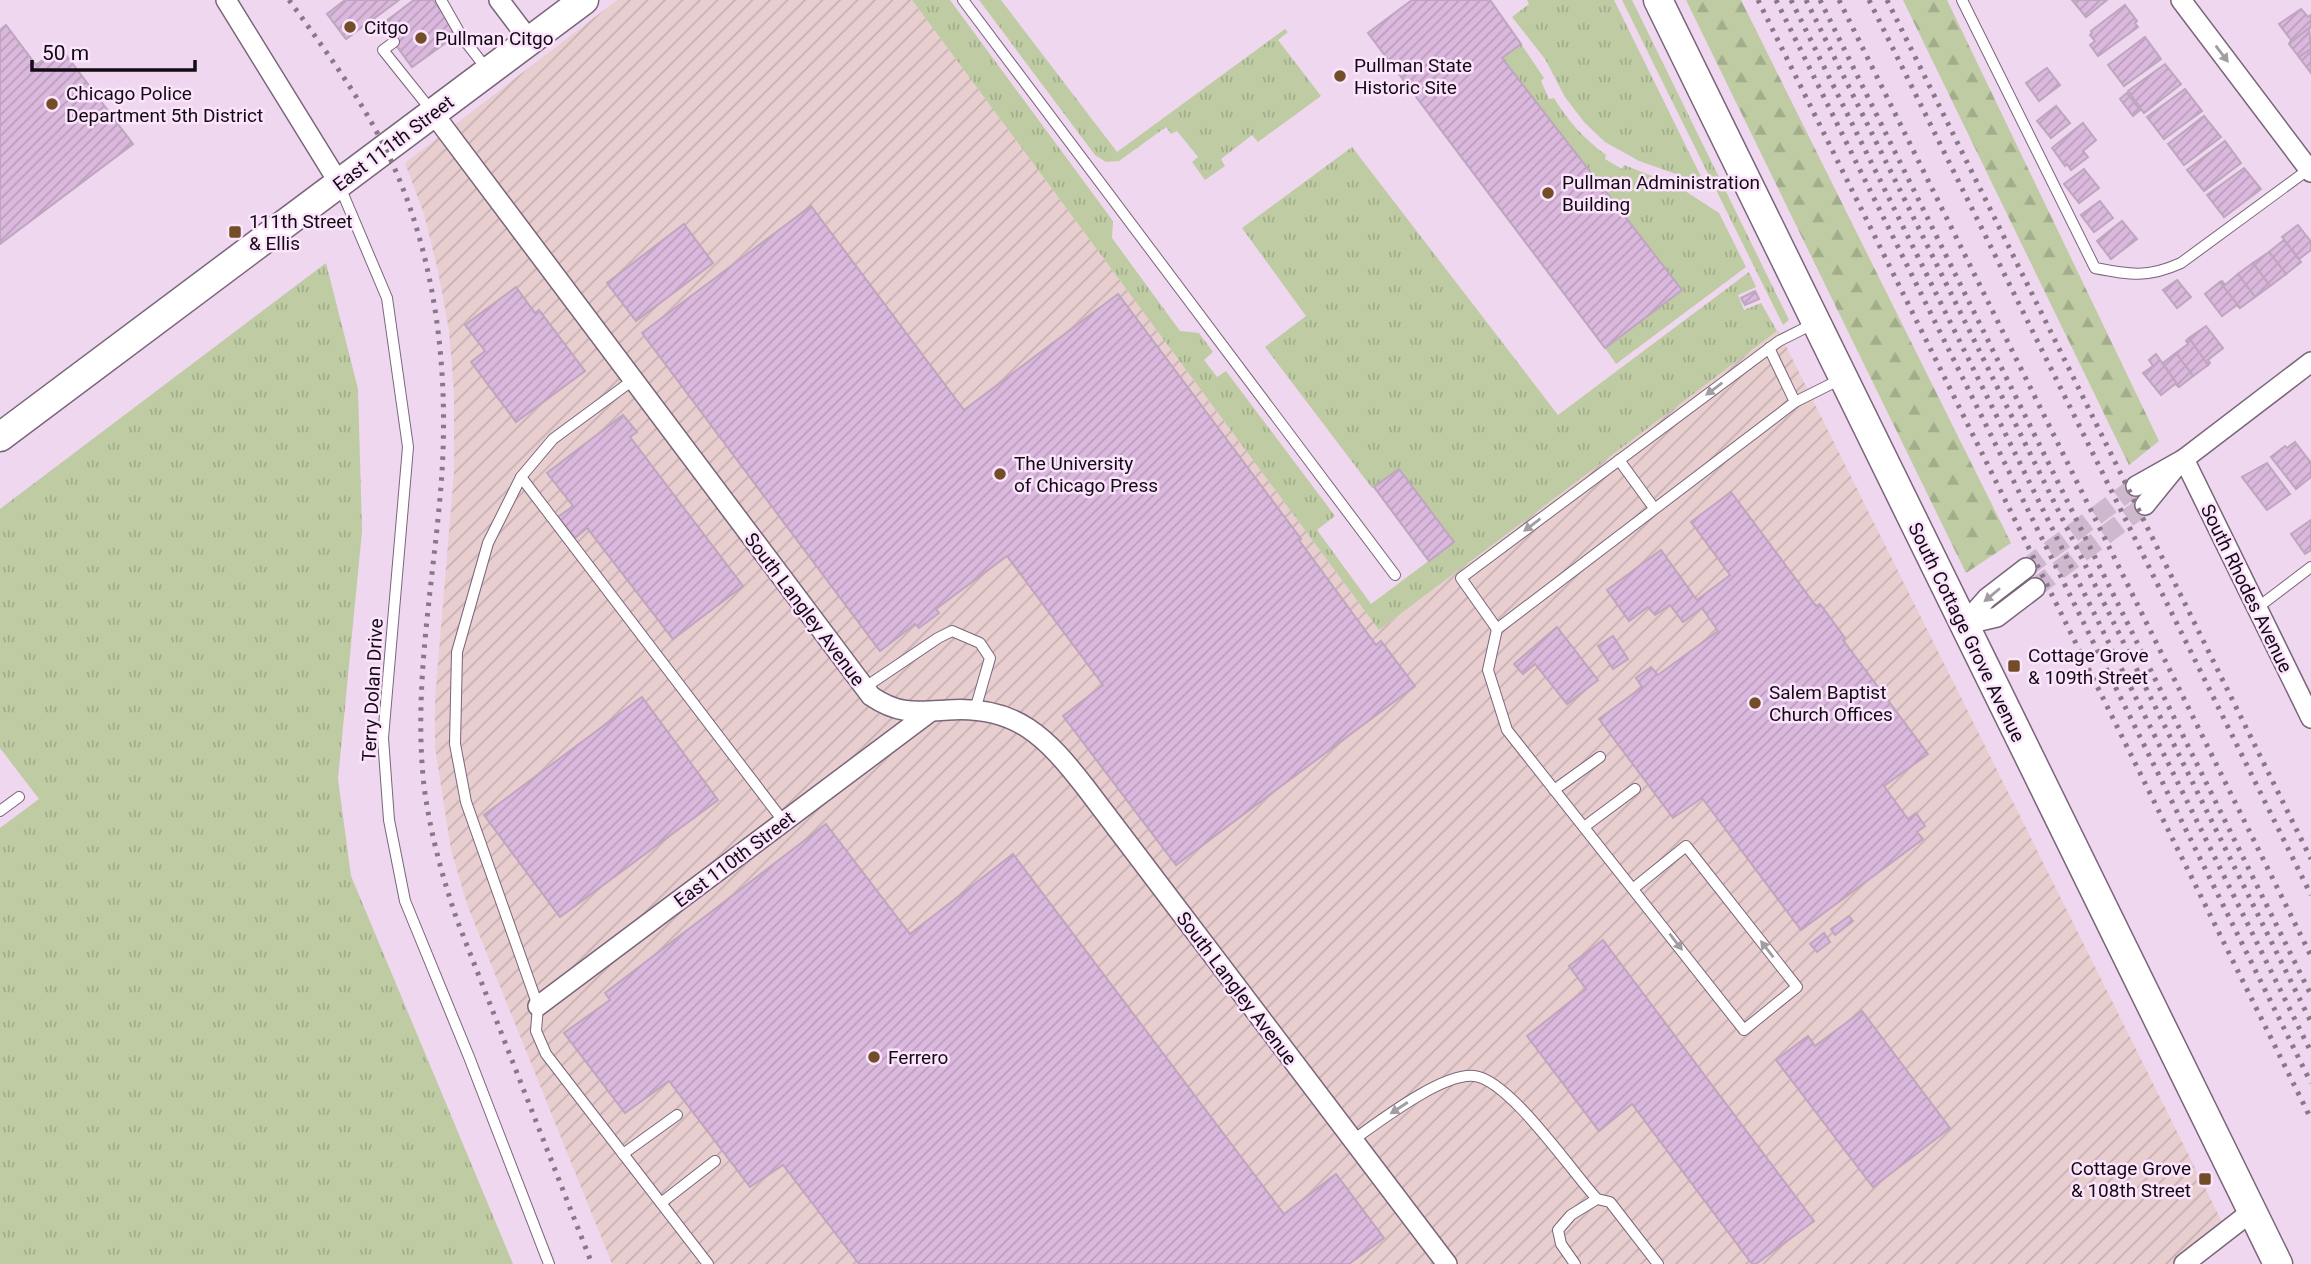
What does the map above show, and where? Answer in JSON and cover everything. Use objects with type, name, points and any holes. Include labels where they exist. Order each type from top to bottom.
[{"type":"street","points":[[226,0],[339,183]]},
{"type":"street","points":[[499,0],[530,41]]},
{"type":"street","name":"East 111th Street","points":[[0,437],[584,0]]},
{"type":"street","name":"South Cottage Grove Avenue","points":[[1658,0],[1962,625],[2278,1264]]},
{"type":"street","points":[[2181,0],[2310,170]]},
{"type":"street","name":"South Langley Avenue","points":[[433,113],[871,696],[887,706],[905,712],[975,709],[998,713],[1022,723],[1044,740],[1063,759],[1447,1264]]},
{"type":"street","points":[[2136,486],[2183,459],[2311,362]]},
{"type":"street","points":[[2145,505],[2183,459]]},
{"type":"street","name":"South Rhodes Avenue","points":[[2183,459],[2311,718]]},
{"type":"street","points":[[1962,625],[1987,598],[2026,568]]},
{"type":"street","points":[[1962,625],[1997,617],[2035,588]]},
{"type":"street","name":"East 110th Street","points":[[538,1006],[930,712]]},
{"type":"street","points":[[2184,1264],[2251,1212]]},
{"type":"lane","points":[[963,0],[1395,575]]},
{"type":"lane","points":[[1962,0],[2095,268],[2127,275],[2146,275],[2181,264],[2310,170]]},
{"type":"lane","points":[[444,3],[462,37],[489,72]]},
{"type":"lane","points":[[394,42],[383,50],[433,113]]},
{"type":"lane","name":"Terry Dolan Drive","points":[[339,183],[387,298],[408,447],[383,738],[389,820],[405,901],[549,1264]]},
{"type":"lane","points":[[1497,629],[1461,578],[1769,348],[1815,322]]},
{"type":"lane","points":[[1769,348],[1794,402]]},
{"type":"lane","points":[[1634,888],[1686,846],[1797,987],[1744,1030],[1507,730],[1488,670],[1497,629],[1794,402],[1843,378]]},
{"type":"lane","points":[[633,380],[553,439],[521,477],[488,543],[457,652],[455,744],[466,802],[538,1006],[536,1031],[546,1054],[708,1264]]},
{"type":"lane","points":[[1619,460],[1654,508]]},
{"type":"lane","points":[[521,477],[784,822]]},
{"type":"lane","points":[[2257,608],[2311,567]]},
{"type":"lane","points":[[864,688],[915,652],[952,631],[980,643],[990,658],[975,709]]},
{"type":"lane","points":[[1554,790],[1600,757]]},
{"type":"lane","points":[[1584,827],[1635,789]]},
{"type":"lane","points":[[1,808],[19,797]]},
{"type":"lane","points":[[1353,1140],[1406,1103],[1448,1081],[1475,1076],[1502,1089],[1521,1107],[1597,1199],[1610,1202],[1658,1264]]},
{"type":"lane","points":[[623,1154],[677,1115]]},
{"type":"lane","points":[[661,1203],[715,1161]]},
{"type":"lane","points":[[1575,1264],[1561,1244],[1558,1230],[1571,1215],[1597,1199]]},
{"type":"shaded area","points":[[617,0],[912,0],[1379,630],[1778,330],[2228,1238],[2194,1264],[612,1264],[468,907],[451,850],[435,747],[435,699],[454,472],[454,393],[449,330],[438,271],[424,214],[405,163]]},
{"type":"green space","points":[[912,0],[950,0],[1113,221],[1112,238],[1180,331],[1199,333],[1213,352],[1204,360],[1217,377],[1226,371],[1335,516],[1317,530],[1371,604],[1454,542],[1399,469],[1372,488],[1265,347],[1306,316],[1242,228],[1352,147],[1558,415],[1749,272],[1756,287],[1738,295],[1744,310],[1761,303],[1777,331],[1379,630]]},
{"type":"green space","points":[[979,0],[1001,0],[1117,152],[1285,29],[1288,32],[1278,40],[1321,96],[1258,142],[1252,135],[1221,159],[1225,166],[1205,180],[1192,162],[1198,157],[1177,131],[1171,134],[1166,127],[1119,161],[1106,162],[1095,155]]},
{"type":"green space","points":[[1527,0],[1614,0],[1708,191],[1676,174],[1639,161],[1605,142],[1584,122],[1565,97],[1545,59],[1512,17],[1529,4]]},
{"type":"green space","points":[[1622,0],[1632,0],[1789,320],[1783,325]]},
{"type":"green space","points":[[1686,0],[1741,0],[2011,543],[1966,573]]},
{"type":"green space","points":[[1903,0],[1947,0],[2159,441],[2129,465]]},
{"type":"green space","points":[[1521,44],[1544,78],[1541,81],[1549,99],[1554,98],[1577,129],[1606,155],[1605,159],[1622,169],[1624,165],[1660,179],[1660,183],[1678,191],[1679,187],[1719,213],[1746,267],[1616,364],[1605,348],[1682,290],[1502,58]]},
{"type":"green space","points":[[326,263],[358,389],[362,531],[338,779],[351,876],[513,1264],[0,1264],[0,828],[39,799],[0,748],[0,509]]},
{"type":"building","name":"Citgo","points":[[345,0],[399,0],[346,39],[327,14]]},
{"type":"building","name":"Pullman Citgo","points":[[414,0],[433,0],[458,34],[412,67],[381,25]]},
{"type":"building","name":"Pullman Administration Building","points":[[1412,0],[1490,0],[1521,44],[1502,58],[1682,290],[1605,348],[1368,33]]},
{"type":"building","points":[[2072,0],[2107,0],[2086,17]]},
{"type":"building","points":[[2125,5],[2137,21],[2135,23],[2138,27],[2098,56],[2090,45],[2095,41],[2090,35],[2091,31]]},
{"type":"building","points":[[2301,9],[2308,17],[2311,15],[2311,27],[2289,44],[2291,40],[2279,24]]},
{"type":"building","name":"Chicago Police Department 5th District","points":[[6,25],[36,65],[60,47],[133,144],[0,244],[0,30]]},
{"type":"building","points":[[2309,28],[2311,49],[2299,57],[2289,44]]},
{"type":"building","points":[[2145,37],[2161,59],[2124,86],[2108,65]]},
{"type":"building","points":[[2311,49],[2311,73],[2299,57]]},
{"type":"building","points":[[2165,64],[2181,84],[2144,113],[2128,91]]},
{"type":"building","points":[[2047,68],[2060,85],[2039,101],[2026,83]]},
{"type":"building","points":[[2185,89],[2202,111],[2164,139],[2147,117]]},
{"type":"building","points":[[2127,93],[2140,110],[2133,116],[2120,99]]},
{"type":"building","points":[[2056,106],[2070,123],[2051,138],[2037,121]]},
{"type":"building","points":[[2204,116],[2221,137],[2184,165],[2168,144]]},
{"type":"building","points":[[2083,123],[2096,140],[2083,151],[2088,157],[2071,170],[2052,148]]},
{"type":"building","points":[[2225,141],[2241,163],[2204,191],[2187,170]]},
{"type":"building","points":[[2244,168],[2261,189],[2224,217],[2207,195]]},
{"type":"building","points":[[2084,169],[2099,188],[2079,203],[2064,184]]},
{"type":"building","points":[[2100,201],[2113,218],[2094,232],[2081,215]]},
{"type":"building","name":"The University of Chicago Press","points":[[811,206],[964,410],[1118,294],[1301,539],[1299,540],[1376,645],[1381,641],[1415,686],[1176,865],[1063,716],[1103,685],[1007,556],[936,609],[939,613],[919,628],[915,624],[880,651],[642,333]]},
{"type":"building","points":[[2122,221],[2137,239],[2111,259],[2097,241]]},
{"type":"building","points":[[684,224],[713,263],[636,321],[607,283]]},
{"type":"building","points":[[2298,225],[2311,242],[2311,250],[2299,259],[2282,237]]},
{"type":"building","points":[[2284,240],[2301,262],[2286,274],[2269,252]]},
{"type":"building","points":[[2269,252],[2286,274],[2270,286],[2253,263]]},
{"type":"building","points":[[2253,263],[2270,286],[2255,297],[2238,274]]},
{"type":"building","points":[[2238,274],[2255,297],[2240,308],[2220,282],[2225,285]]},
{"type":"building","points":[[2177,280],[2191,297],[2177,308],[2163,290]]},
{"type":"building","points":[[2220,282],[2240,308],[2237,305],[2222,316],[2205,294]]},
{"type":"building","points":[[516,287],[535,313],[539,310],[585,371],[516,422],[471,362],[485,351],[465,325]]},
{"type":"building","points":[[1755,291],[1759,299],[1745,305],[1741,298]]},
{"type":"building","points":[[2206,326],[2223,348],[2208,360],[2208,365],[2189,338]]},
{"type":"building","points":[[2189,338],[2208,365],[2193,376],[2176,353],[2188,344],[2186,341]]},
{"type":"building","points":[[2176,353],[2193,376],[2179,387],[2163,363]]},
{"type":"building","points":[[2156,354],[2179,387],[2175,384],[2161,395],[2143,373],[2153,366],[2149,360]]},
{"type":"building","points":[[623,415],[637,432],[630,437],[743,586],[673,639],[587,528],[575,538],[558,517],[573,506],[547,473]]},
{"type":"building","points":[[2295,442],[2311,463],[2311,477],[2296,489],[2271,457]]},
{"type":"building","points":[[2267,463],[2290,494],[2267,510],[2242,477]]},
{"type":"building","points":[[1399,469],[1454,542],[1429,561],[1374,487]]},
{"type":"building","name":"Salem Baptist Church Offices","points":[[1731,492],[1816,606],[1820,604],[1845,638],[1843,640],[1928,754],[1884,786],[1908,819],[1916,813],[1925,826],[1917,832],[1923,839],[1801,930],[1702,798],[1673,818],[1599,719],[1642,687],[1636,678],[1651,667],[1658,675],[1718,631],[1702,608],[1683,622],[1670,605],[1655,615],[1648,607],[1629,621],[1607,590],[1661,550],[1697,600],[1730,575],[1691,522]]},
{"type":"building","points":[[2311,520],[2311,550],[2305,554],[2291,534]]},
{"type":"building","points":[[1557,627],[1598,680],[1567,704],[1535,664],[1523,674],[1514,664]]},
{"type":"building","points":[[1613,636],[1628,659],[1613,669],[1598,646]]},
{"type":"building","points":[[642,697],[718,800],[560,917],[484,815]]},
{"type":"building","name":"Ferrero","points":[[826,824],[910,934],[1013,854],[1284,1214],[1336,1174],[1384,1238],[1349,1264],[859,1264],[783,1165],[750,1187],[669,1081],[625,1113],[564,1033],[610,1000],[605,993]]},
{"type":"building","points":[[1849,916],[1853,921],[1835,935],[1831,929]]},
{"type":"building","points":[[1824,933],[1830,942],[1817,952],[1810,944]]},
{"type":"building","points":[[1603,940],[1814,1221],[1756,1264],[1752,1264],[1632,1104],[1599,1131],[1527,1036],[1586,989],[1569,966]]},
{"type":"building","points":[[1862,1011],[1950,1128],[1873,1187],[1776,1060],[1808,1036],[1815,1046]]},
{"type":"tunnel","points":[[2026,568],[2136,486]]},
{"type":"tunnel","points":[[2035,588],[2145,505]]},
{"type":"railway","points":[[289,0],[351,89],[384,146],[402,186],[427,269],[441,355],[443,443],[422,674],[421,748],[424,786],[437,854],[457,920],[592,1264]]},
{"type":"railway","points":[[1758,0],[2311,1119]]},
{"type":"railway","points":[[1776,0],[2311,1083]]},
{"type":"railway","points":[[1791,0],[2311,1052]]},
{"type":"railway","points":[[1806,0],[2311,1022]]},
{"type":"railway","points":[[1820,0],[2311,995]]},
{"type":"railway","points":[[1839,0],[2311,956]]},
{"type":"railway","points":[[1869,0],[2311,895]]},
{"type":"railway","points":[[1887,0],[2311,859]]},
{"type":"place","name":"Citgo","points":[[350,27]]},
{"type":"place","name":"Pullman Citgo","points":[[421,38]]},
{"type":"place","name":"Pullman State Historic Site","points":[[1340,76]]},
{"type":"place","name":"Chicago Police Department 5th District","points":[[52,104]]},
{"type":"place","name":"Pullman Administration Building","points":[[1548,193]]},
{"type":"place","name":"111th Street & Ellis","points":[[235,232]]},
{"type":"place","name":"The University of Chicago Press","points":[[1000,474]]},
{"type":"place","name":"Cottage Grove & 109th Street","points":[[2014,666]]},
{"type":"place","name":"Salem Baptist Church Offices","points":[[1755,703]]},
{"type":"place","name":"Ferrero","points":[[874,1057]]},
{"type":"place","name":"Cottage Grove & 108th Street","points":[[2205,1179]]}]
